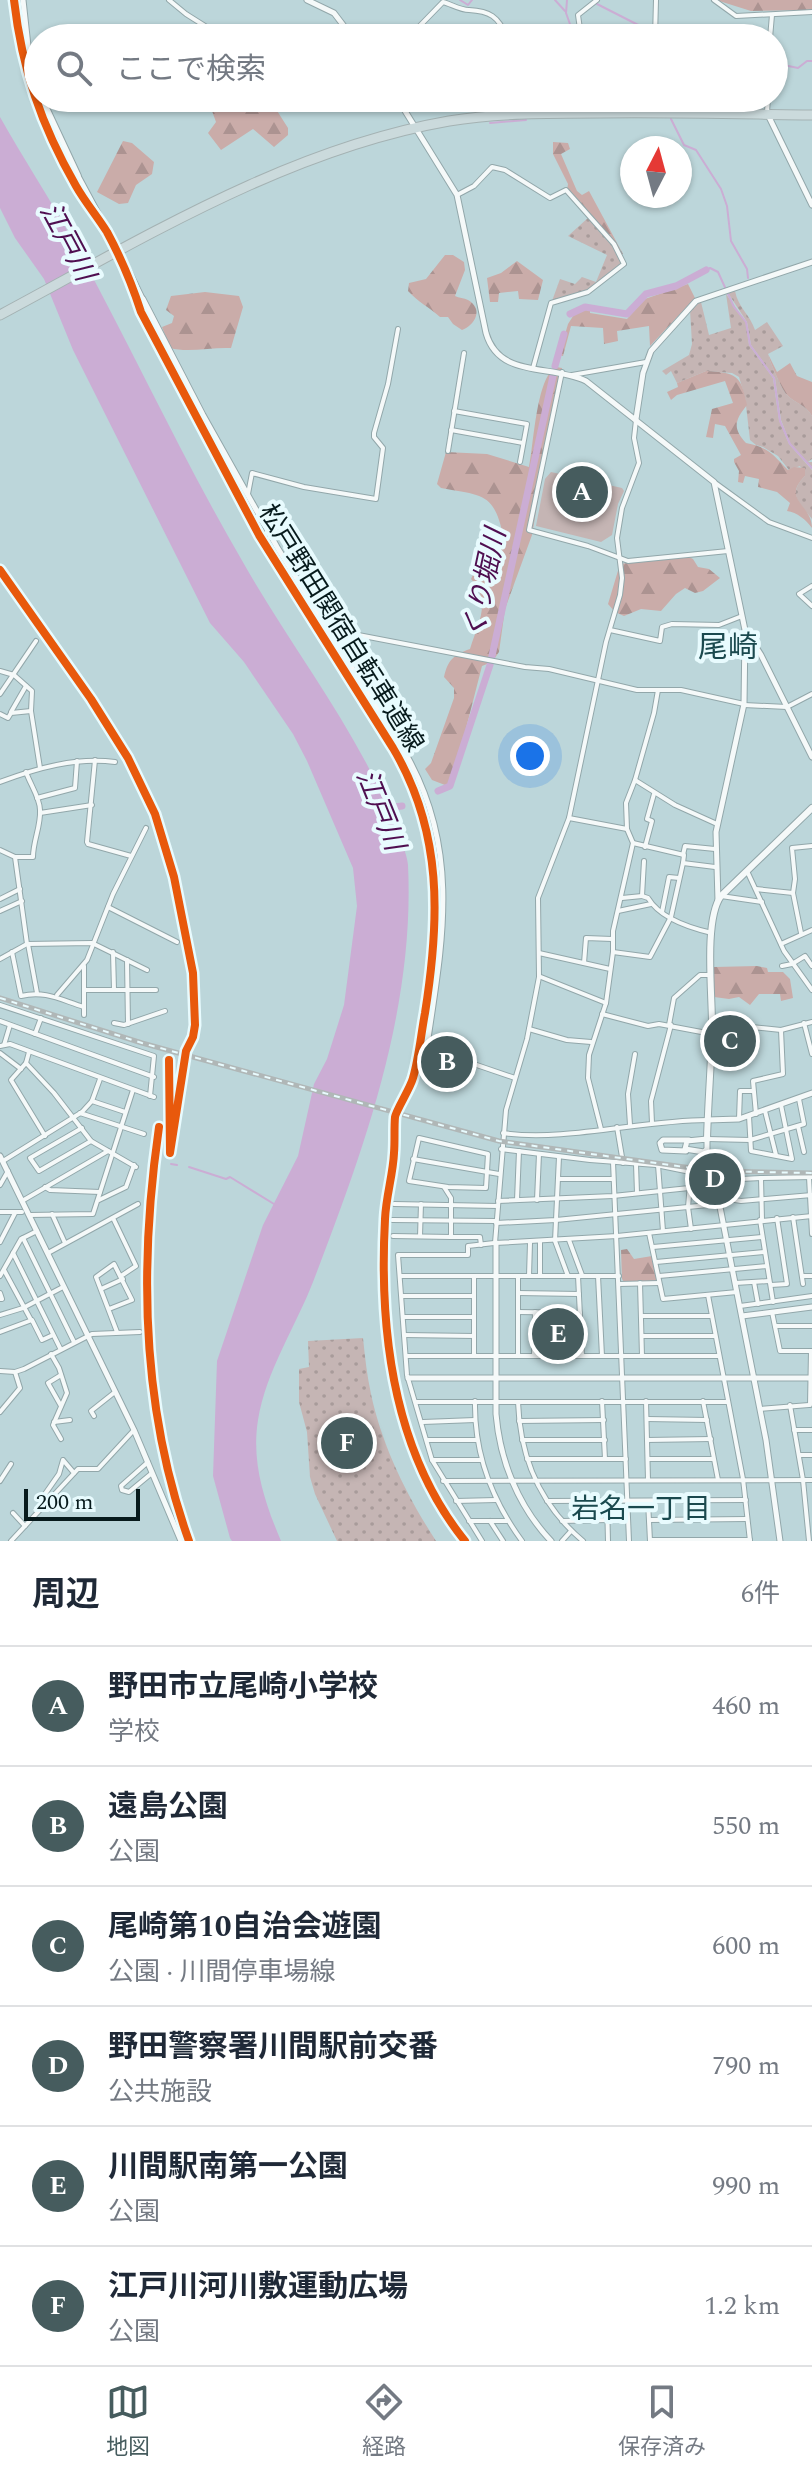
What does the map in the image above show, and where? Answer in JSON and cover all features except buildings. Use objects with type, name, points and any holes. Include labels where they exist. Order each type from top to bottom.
[{"type":"highway","points":[[788,109],[812,112]]},
{"type":"highway","points":[[0,312],[216,196],[305,157],[365,136],[489,112]]},
{"type":"highway","points":[[414,126],[558,112]]},
{"type":"main road","points":[[705,1141],[712,1034],[712,933],[720,898],[812,808]]},
{"type":"street","points":[[23,0],[26,24]]},
{"type":"street","points":[[169,0],[202,24]]},
{"type":"street","points":[[307,0],[334,13],[342,24]]},
{"type":"street","points":[[579,24],[578,15],[597,0]]},
{"type":"street","points":[[655,24],[656,0]]},
{"type":"street","points":[[714,0],[736,16],[812,12]]},
{"type":"street","points":[[422,24],[443,2],[468,10],[482,10],[496,18],[499,24]]},
{"type":"street","points":[[472,8],[475,2]]},
{"type":"street","points":[[771,24],[772,15]]},
{"type":"street","points":[[49,112],[114,242]]},
{"type":"street","points":[[406,112],[457,195],[488,341],[502,359],[514,365],[572,375],[593,386],[762,518],[812,538]]},
{"type":"street","points":[[770,112],[812,205]]},
{"type":"street","points":[[457,195],[474,186],[492,167],[501,168],[550,198],[566,190],[614,244],[624,264],[588,292],[551,303],[533,368]]},
{"type":"street","points":[[122,256],[203,415],[248,494],[412,765],[434,823],[444,920],[426,1052],[515,1078]]},
{"type":"street","points":[[551,1541],[528,1512],[512,1480],[499,1440],[495,1244],[501,1149],[508,1098],[529,1029],[539,977],[539,893],[569,818],[622,586],[617,538],[620,519],[639,463],[634,438],[646,362],[660,340],[690,306],[704,297],[812,262]]},
{"type":"street","points":[[248,494],[252,473],[304,487],[376,499],[383,448],[374,437],[374,428],[388,384],[398,329]]},
{"type":"street","points":[[448,451],[464,353]]},
{"type":"street","points":[[572,375],[646,362]]},
{"type":"street","points":[[560,372],[529,530],[637,561],[728,551]]},
{"type":"street","points":[[454,411],[527,424],[520,462]]},
{"type":"street","points":[[450,429],[523,443]]},
{"type":"street","points":[[714,482],[745,630],[744,705],[717,824],[715,867],[720,898],[762,902]]},
{"type":"street","points":[[812,586],[799,594],[812,606]]},
{"type":"street","points":[[610,630],[660,641],[662,627],[672,624],[719,625],[742,616]]},
{"type":"street","points":[[327,629],[599,680],[637,690],[681,690],[744,705],[787,707],[812,694]]},
{"type":"street","points":[[745,630],[761,655],[812,757]]},
{"type":"street","points":[[0,694],[36,641]]},
{"type":"street","points":[[0,671],[13,675],[32,691],[31,711],[40,768]]},
{"type":"street","points":[[0,714],[8,718],[26,686]]},
{"type":"street","points":[[601,1129],[588,1078],[591,1042],[606,1003],[612,939],[633,843],[627,829],[626,803],[654,713],[658,690]]},
{"type":"street","points":[[11,713],[31,711]]},
{"type":"street","points":[[95,760],[88,844],[131,856]]},
{"type":"street","points":[[36,798],[75,788],[77,761]]},
{"type":"street","points":[[0,782],[40,768],[77,761],[115,762]]},
{"type":"street","points":[[0,850],[15,857],[33,857],[40,813],[26,772]]},
{"type":"street","points":[[635,780],[655,794],[717,824]]},
{"type":"street","points":[[645,847],[652,821],[647,819],[655,794]]},
{"type":"street","points":[[40,813],[92,805]]},
{"type":"street","points":[[569,818],[627,829]]},
{"type":"street","points":[[57,995],[84,965],[146,828]]},
{"type":"street","points":[[633,843],[683,855]]},
{"type":"street","points":[[613,952],[650,957],[671,917],[685,846],[715,849]]},
{"type":"street","points":[[801,933],[793,893],[792,848],[812,846]]},
{"type":"street","points":[[0,857],[7,853]]},
{"type":"street","points":[[15,857],[37,993]]},
{"type":"street","points":[[642,896],[644,861]]},
{"type":"street","points":[[683,863],[715,867]]},
{"type":"street","points":[[747,871],[781,944],[812,990]]},
{"type":"street","points":[[662,912],[669,877],[680,878]]},
{"type":"street","points":[[0,899],[20,889]]},
{"type":"street","points":[[756,889],[793,893]]},
{"type":"street","points":[[622,898],[648,898],[662,912],[687,926],[712,933]]},
{"type":"street","points":[[0,911],[22,901]]},
{"type":"street","points":[[618,911],[651,904]]},
{"type":"street","points":[[108,907],[177,942]]},
{"type":"street","points":[[781,944],[812,930]]},
{"type":"street","points":[[584,963],[586,938],[612,939]]},
{"type":"street","points":[[0,959],[28,944],[94,943],[147,970]]},
{"type":"street","points":[[12,952],[21,996],[37,993],[57,995],[84,1007]]},
{"type":"street","points":[[113,952],[114,990]]},
{"type":"street","points":[[539,953],[610,969]]},
{"type":"street","points":[[782,966],[805,956],[812,966]]},
{"type":"street","points":[[127,960],[128,1024]]},
{"type":"street","points":[[84,965],[84,1015]]},
{"type":"street","points":[[652,1123],[651,1101],[674,998],[700,975],[711,975]]},
{"type":"street","points":[[539,977],[606,1003]]},
{"type":"street","points":[[84,990],[156,990]]},
{"type":"street","points":[[0,1005],[154,1056],[152,1097],[10,1044],[2,1045],[10,1025]]},
{"type":"street","points":[[114,1023],[128,1024],[165,1011]]},
{"type":"street","points":[[602,1014],[648,1026],[670,1025],[712,1034]]},
{"type":"street","points":[[35,1034],[41,1018]]},
{"type":"street","points":[[0,1021],[154,1077]]},
{"type":"street","points":[[712,1023],[781,1030],[812,1022]]},
{"type":"street","points":[[804,1023],[812,1054]]},
{"type":"street","points":[[529,1029],[567,1040],[591,1042]]},
{"type":"street","points":[[781,1030],[783,1074],[753,1081],[750,1140],[751,1151],[792,1159],[781,1105]]},
{"type":"street","points":[[29,1052],[26,1063],[11,1080],[45,1136]]},
{"type":"street","points":[[0,1053],[21,1069]]},
{"type":"street","points":[[630,1125],[628,1094],[635,1054]]},
{"type":"street","points":[[26,1063],[91,1141],[135,1166],[126,1187],[102,1200],[98,1199]]},
{"type":"street","points":[[100,1079],[92,1101],[80,1113],[45,1136],[1,1158],[134,1430],[181,1541]]},
{"type":"street","points":[[30,1215],[91,1215],[133,1090]]},
{"type":"street","points":[[739,1119],[740,1091],[753,1091]]},
{"type":"street","points":[[503,1133],[739,1119],[812,1093]]},
{"type":"street","points":[[705,1141],[707,1150],[704,1152],[662,1150],[660,1143],[663,1140],[750,1140],[786,1130],[804,1124],[799,1099]]},
{"type":"street","points":[[92,1101],[125,1112]]},
{"type":"street","points":[[765,1111],[776,1156]]},
{"type":"street","points":[[80,1113],[144,1134]]},
{"type":"street","points":[[798,1126],[804,1152]]},
{"type":"street","points":[[617,1127],[623,1163]]},
{"type":"street","points":[[82,1128],[30,1158],[39,1171],[91,1141]]},
{"type":"street","points":[[419,1138],[488,1154],[487,1172],[486,1188],[444,1187],[409,1181],[419,1138]]},
{"type":"street","points":[[789,1141],[801,1139]]},
{"type":"street","points":[[687,1151],[685,1142],[689,1140]]},
{"type":"street","points":[[501,1149],[658,1165],[710,1176]]},
{"type":"street","points":[[517,1201],[519,1151]]},
{"type":"street","points":[[22,1201],[110,1152]]},
{"type":"street","points":[[537,1200],[539,1153]]},
{"type":"street","points":[[559,1156],[555,1241],[568,1276]]},
{"type":"street","points":[[404,1157],[499,1174]]},
{"type":"street","points":[[613,1162],[629,1541]]},
{"type":"street","points":[[636,1164],[637,1193]]},
{"type":"street","points":[[658,1165],[663,1231]]},
{"type":"street","points":[[0,1185],[8,1171]]},
{"type":"street","points":[[691,1173],[688,1207],[691,1229]]},
{"type":"street","points":[[741,1179],[810,1177],[812,1234]]},
{"type":"street","points":[[761,1178],[762,1237],[773,1302]]},
{"type":"street","points":[[558,1179],[613,1179]]},
{"type":"street","points":[[45,1187],[50,1190],[100,1192]]},
{"type":"street","points":[[444,1187],[451,1198],[451,1237]]},
{"type":"street","points":[[729,1199],[732,1190],[716,1188],[714,1193],[724,1225],[773,1479],[780,1541]]},
{"type":"street","points":[[394,1204],[498,1204],[708,1189]]},
{"type":"street","points":[[720,1207],[729,1199],[741,1201],[810,1195]]},
{"type":"street","points":[[392,1220],[556,1220],[708,1205],[716,1201]]},
{"type":"street","points":[[48,1253],[138,1204]]},
{"type":"street","points":[[420,1236],[421,1204]]},
{"type":"street","points":[[0,1212],[22,1212]]},
{"type":"street","points":[[0,1242],[15,1213]]},
{"type":"street","points":[[52,1214],[65,1243]]},
{"type":"street","points":[[482,1541],[432,1460],[408,1378],[398,1255],[468,1255],[468,1246],[617,1236],[811,1216]]},
{"type":"street","points":[[793,1217],[803,1284]]},
{"type":"street","points":[[101,1289],[135,1269],[113,1218]]},
{"type":"street","points":[[735,1283],[787,1284],[777,1218]]},
{"type":"street","points":[[0,1276],[23,1238],[37,1231]]},
{"type":"street","points":[[649,1233],[663,1299],[737,1292]]},
{"type":"street","points":[[393,1236],[480,1237],[481,1245]]},
{"type":"street","points":[[652,1247],[762,1237]]},
{"type":"street","points":[[23,1238],[74,1342]]},
{"type":"street","points":[[569,1240],[580,1276],[582,1356]]},
{"type":"street","points":[[540,1242],[540,1276]]},
{"type":"street","points":[[529,1276],[530,1243]]},
{"type":"street","points":[[656,1262],[765,1252]]},
{"type":"street","points":[[13,1253],[60,1348]]},
{"type":"street","points":[[109,1309],[132,1300],[114,1264],[97,1274],[101,1289],[117,1332]]},
{"type":"street","points":[[659,1276],[767,1266]]},
{"type":"street","points":[[4,1270],[42,1340],[53,1335]]},
{"type":"street","points":[[400,1276],[619,1276]]},
{"type":"street","points":[[474,1276],[474,1356]]},
{"type":"street","points":[[518,1276],[518,1355]]},
{"type":"street","points":[[598,1276],[602,1356]]},
{"type":"street","points":[[802,1276],[812,1276]]},
{"type":"street","points":[[754,1282],[758,1304]]},
{"type":"street","points":[[640,1283],[642,1356]]},
{"type":"street","points":[[619,1284],[659,1283]]},
{"type":"street","points":[[0,1315],[23,1308],[64,1287]]},
{"type":"street","points":[[0,1293],[0,1299]]},
{"type":"street","points":[[518,1293],[579,1294]]},
{"type":"street","points":[[648,1501],[650,1540],[750,1540],[743,1479],[708,1295]]},
{"type":"street","points":[[402,1296],[474,1296]]},
{"type":"street","points":[[740,1306],[812,1296]]},
{"type":"street","points":[[742,1316],[812,1307]]},
{"type":"street","points":[[518,1312],[580,1313]]},
{"type":"street","points":[[534,1356],[535,1312]]},
{"type":"street","points":[[760,1409],[811,1405],[812,1351],[780,1351],[772,1312]]},
{"type":"street","points":[[641,1316],[712,1316]]},
{"type":"street","points":[[403,1317],[474,1317]]},
{"type":"street","points":[[0,1332],[32,1320]]},
{"type":"street","points":[[775,1326],[812,1326]]},
{"type":"street","points":[[0,1371],[15,1372],[89,1336],[140,1332]]},
{"type":"street","points":[[404,1335],[474,1336]]},
{"type":"street","points":[[642,1336],[715,1336]]},
{"type":"street","points":[[51,1354],[67,1393],[54,1422]]},
{"type":"street","points":[[406,1356],[719,1356]]},
{"type":"street","points":[[0,1412],[20,1388],[15,1372]]},
{"type":"street","points":[[61,1375],[48,1383],[62,1407]]},
{"type":"street","points":[[408,1378],[811,1378]]},
{"type":"street","points":[[94,1416],[91,1411],[115,1392]]},
{"type":"street","points":[[475,1401],[478,1440],[488,1480],[496,1500],[522,1541]]},
{"type":"street","points":[[602,1401],[605,1459]]},
{"type":"street","points":[[646,1401],[648,1480]]},
{"type":"street","points":[[703,1401],[718,1480]]},
{"type":"street","points":[[416,1402],[728,1402]]},
{"type":"street","points":[[518,1402],[522,1440],[534,1480],[562,1521],[583,1541]]},
{"type":"street","points":[[790,1405],[809,1506],[809,1541]]},
{"type":"street","points":[[647,1419],[707,1420]]},
{"type":"street","points":[[54,1422],[70,1420]]},
{"type":"street","points":[[423,1422],[475,1420]]},
{"type":"street","points":[[519,1421],[604,1420]]},
{"type":"street","points":[[54,1422],[61,1439]]},
{"type":"street","points":[[11,1541],[74,1473],[84,1467],[98,1469],[134,1430]]},
{"type":"street","points":[[794,1430],[812,1430]]},
{"type":"street","points":[[647,1440],[711,1439]]},
{"type":"street","points":[[427,1440],[478,1440]]},
{"type":"street","points":[[522,1440],[605,1440]]},
{"type":"street","points":[[799,1455],[812,1455]]},
{"type":"street","points":[[527,1459],[626,1459]]},
{"type":"street","points":[[648,1459],[714,1459]]},
{"type":"street","points":[[45,1494],[59,1474],[63,1460],[74,1473]]},
{"type":"street","points":[[432,1460],[482,1460]]},
{"type":"street","points":[[148,1462],[121,1486],[122,1490],[129,1492],[153,1472]]},
{"type":"street","points":[[0,1481],[11,1464]]},
{"type":"street","points":[[443,1481],[812,1480]]},
{"type":"street","points":[[456,1501],[496,1500]]},
{"type":"street","points":[[607,1500],[608,1541]]},
{"type":"street","points":[[547,1501],[746,1500]]},
{"type":"street","points":[[13,1513],[25,1526]]},
{"type":"street","points":[[649,1520],[748,1519]]},
{"type":"street","points":[[562,1521],[608,1520]]},
{"type":"street","points":[[469,1521],[508,1521]]},
{"type":"street","points":[[490,1521],[503,1541]]},
{"type":"street","points":[[562,1541],[571,1531]]},
{"type":"shaded area","points":[[589,217],[613,246],[622,263],[586,292],[552,301],[560,279],[575,284],[582,277],[596,282],[607,255],[568,236]]},
{"type":"shaded area","points":[[735,291],[755,330],[767,322],[783,346],[768,354],[785,393],[812,416],[812,459],[808,462],[812,462],[812,467],[790,443],[781,420],[775,378],[751,345],[747,322],[728,293]]},
{"type":"shaded area","points":[[726,294],[746,322],[749,345],[773,378],[779,420],[789,444],[812,470],[812,519],[797,498],[797,488],[805,476],[800,466],[789,470],[778,456],[750,440],[745,397],[739,377],[732,373],[706,371],[677,383],[671,371],[666,375],[662,371],[689,355],[692,344],[690,310],[698,302],[701,302],[709,335],[731,328]]},
{"type":"shaded area","points":[[551,472],[622,488],[624,491],[612,535],[601,542],[536,526],[545,479]]},
{"type":"shaded area","points":[[539,1314],[578,1315],[578,1354],[540,1354]]},
{"type":"shaded area","points":[[363,1338],[370,1387],[382,1433],[415,1506],[436,1541],[337,1541],[315,1494],[310,1477],[307,1432],[299,1402],[299,1369],[309,1367],[308,1341]]},
{"type":"green space","points":[[716,0],[812,0],[812,10],[751,11]]},
{"type":"green space","points":[[212,112],[278,112],[288,128],[288,135],[274,147],[253,129],[221,150],[208,133],[216,122]]},
{"type":"green space","points":[[123,141],[132,143],[154,162],[152,174],[136,185],[128,203],[119,204],[97,192]]},
{"type":"green space","points":[[553,142],[568,143],[570,149],[561,154],[577,191],[582,195],[589,191],[623,254],[567,190],[568,184],[553,154]]},
{"type":"green space","points":[[445,255],[453,255],[464,262],[465,270],[455,296],[468,300],[477,312],[474,321],[462,330],[408,291],[409,283],[426,279]]},
{"type":"green space","points":[[517,261],[543,280],[538,300],[519,299],[518,291],[499,293],[498,302],[490,302],[487,278],[501,273]]},
{"type":"green space","points":[[688,284],[695,298],[650,346],[649,326],[617,331],[618,341],[604,344],[603,328],[571,326],[563,356],[559,355],[568,324],[575,313],[590,309],[590,313],[627,319],[645,299]]},
{"type":"green space","points":[[205,292],[239,296],[243,307],[231,348],[170,348],[162,327],[172,323],[174,316],[166,310],[171,296]]},
{"type":"green space","points":[[768,354],[777,372],[790,363],[797,376],[812,382],[812,416],[785,393]]},
{"type":"green space","points":[[556,367],[562,368],[562,381],[553,413],[532,535],[505,609],[499,652],[492,662],[482,666],[452,783],[445,785],[432,780],[425,769],[431,763],[454,698],[454,688],[444,677],[452,659],[470,649],[479,621],[481,596],[471,579],[479,562],[487,559],[504,539],[496,512],[485,499],[441,488],[437,484],[446,452],[487,454],[529,467],[540,397],[549,374]]},
{"type":"green space","points":[[706,371],[731,374],[739,381],[747,405],[740,415],[737,428],[746,443],[766,450],[788,470],[805,468],[805,476],[796,491],[812,528],[801,517],[787,511],[790,503],[777,492],[758,487],[759,479],[745,476],[743,483],[738,482],[739,471],[734,459],[741,455],[725,426],[715,424],[713,438],[706,437],[712,409],[733,403],[725,381],[677,395],[671,400],[667,392],[678,387],[677,383]]},
{"type":"green space","points":[[689,557],[698,567],[709,569],[720,578],[703,591],[695,593],[685,588],[661,611],[641,609],[624,616],[608,604],[620,564],[633,559]]},
{"type":"green space","points":[[714,967],[767,968],[768,972],[783,972],[790,979],[793,998],[781,1001],[780,994],[759,994],[750,1005],[739,997],[714,997]]},
{"type":"green space","points":[[627,1249],[634,1259],[652,1256],[655,1281],[624,1282],[621,1250]]},
{"type":"water","name":"江戸川","points":[[0,117],[72,239],[221,524],[364,759],[396,828],[407,860],[408,919],[403,973],[382,1078],[332,1232],[306,1299],[267,1384],[258,1420],[258,1467],[281,1541],[232,1541],[230,1538],[213,1476],[217,1361],[263,1225],[298,1156],[314,1084],[327,1059],[344,1005],[357,906],[353,868],[293,734],[244,662],[210,623],[73,350],[44,279],[15,238],[0,208]]},
{"type":"waterway","points":[[460,0],[468,5],[472,0]]},
{"type":"waterway","points":[[555,0],[565,11]]},
{"type":"waterway","points":[[567,0],[566,13],[570,24]]},
{"type":"waterway","points":[[597,4],[636,24]]},
{"type":"waterway","points":[[788,66],[798,68],[812,61]]},
{"type":"waterway","points":[[671,119],[684,145],[696,150],[721,189],[727,206],[731,241],[747,269],[748,278]]},
{"type":"waterway","points":[[490,123],[526,120]]},
{"type":"waterway","points":[[706,270],[710,268],[718,272],[734,307],[746,322],[750,345],[774,378],[780,421],[790,444],[812,468]]},
{"type":"waterway","name":"くり堀川","points":[[570,314],[585,307],[627,314],[646,294],[676,286],[706,270]]},
{"type":"waterway","name":"くり堀川","points":[[555,366],[564,334]]},
{"type":"waterway","name":"くり堀川","points":[[438,791],[450,786],[490,665],[553,376]]},
{"type":"waterway","name":"くり堀川","points":[[380,809],[402,806]]},
{"type":"waterway","points":[[171,1164],[177,1165]]},
{"type":"waterway","points":[[189,1167],[226,1179],[230,1177],[274,1204]]},
{"type":"railway","points":[[0,998],[142,1043],[499,1141],[713,1171],[812,1173]]},
{"type":"cycle path","name":"松戸野田関宿自転車道線","points":[[14,0],[24,58]]},
{"type":"cycle path","name":"松戸野田関宿自転車道線","points":[[41,112],[80,192],[107,232],[141,312],[259,535],[393,748],[421,812],[433,877],[433,944],[417,1062],[395,1117],[385,1219],[385,1304],[396,1388],[406,1429],[421,1469],[465,1541]]},
{"type":"cycle path","points":[[0,570],[91,699],[128,758],[155,814],[174,877],[193,973],[195,1025],[186,1051],[170,1153],[169,1060]]},
{"type":"cycle path","points":[[159,1127],[148,1231],[148,1336],[161,1440],[189,1541]]},
{"type":"place","name":"野田市立尾崎小学校","points":[[582,492]]},
{"type":"place","name":"尾崎第10自治会遊園","points":[[730,1041]]},
{"type":"place","name":"遠島公園","points":[[447,1062]]},
{"type":"place","name":"野田警察署川間駅前交番","points":[[715,1179]]},
{"type":"place","name":"川間駅南第一公園","points":[[558,1334]]},
{"type":"place","name":"江戸川河川敷運動広場","points":[[347,1443]]},
{"type":"district","name":"尾崎","points":[[728,648]]},
{"type":"district","name":"岩名一丁目","points":[[641,1509]]}]
